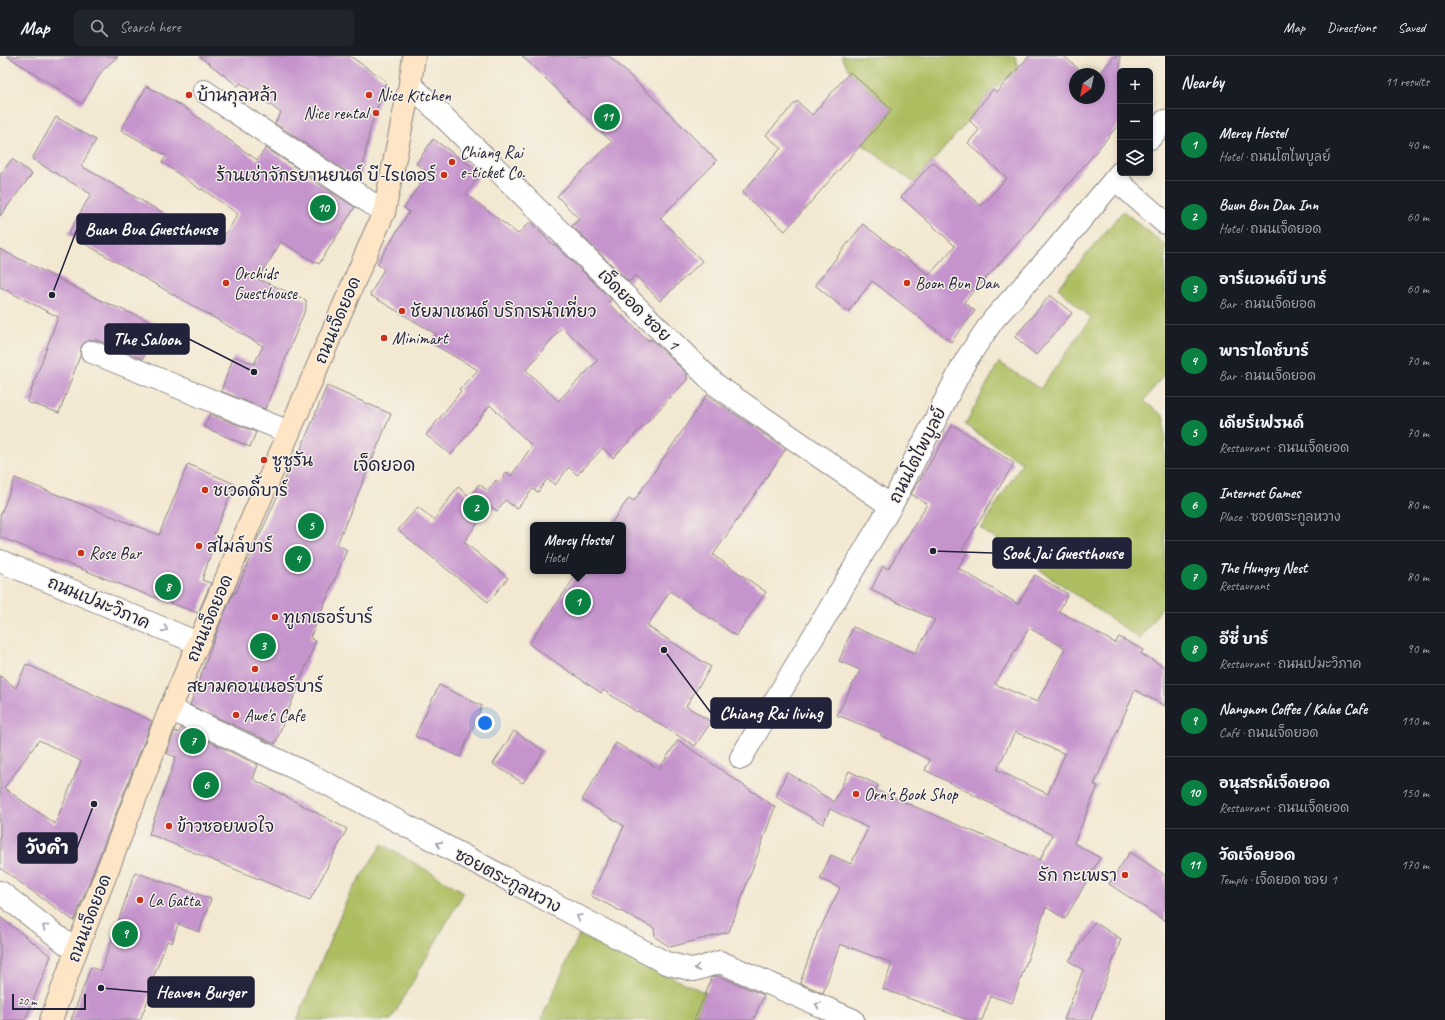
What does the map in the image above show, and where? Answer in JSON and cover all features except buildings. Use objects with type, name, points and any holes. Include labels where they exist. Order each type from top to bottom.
[{"type":"street","name":"ถนนเจ็ดยอด","points":[[50,1020],[170,709],[384,212],[410,84],[414,56]]},
{"type":"street","name":"เจ็ดยอด ซอย 1","points":[[410,84],[716,385],[891,506]]},
{"type":"street","points":[[204,91],[384,212]]},
{"type":"street","points":[[1153,135],[1165,121]]},
{"type":"street","points":[[1117,176],[1165,223]]},
{"type":"street","name":"ถนนโตไพบูลย์","points":[[741,758],[891,506],[966,360],[993,320],[1053,253],[1117,176]]},
{"type":"street","points":[[92,352],[289,432]]},
{"type":"street","name":"ถนนเปมะวิภาค","points":[[0,561],[198,643]]},
{"type":"street","name":"ซอยตระกูลหวาง","points":[[170,709],[320,780],[666,963],[694,970],[720,962],[853,1020]]},
{"type":"street","points":[[0,892],[76,951]]},
{"type":"green space","points":[[841,56],[1015,56],[1018,69],[993,89],[969,120],[914,183],[862,144],[892,110],[850,72]]},
{"type":"green space","points":[[1123,211],[1165,245],[1165,373],[1144,401],[1165,417],[1165,603],[1140,639],[981,529],[1022,463],[965,425],[999,362],[1040,389],[1091,318],[1058,288]]},
{"type":"green space","points":[[382,844],[464,892],[391,1020],[297,1020],[348,897]]},
{"type":"green space","points":[[579,935],[706,993],[694,1020],[541,1020]]},
{"type":"place","name":"บ้านกุลหล้า","points":[[189,95]]},
{"type":"place","name":"Nice Kitchen","points":[[369,95]]},
{"type":"place","name":"Nice rental","points":[[376,113]]},
{"type":"place","name":"วัดเจ็ดยอด","points":[[607,117]]},
{"type":"place","name":"Chiang Rai e-ticket Co.","points":[[452,162]]},
{"type":"place","name":"ร้านเช่าจักรยานยนต์ บี-ไรเดอร์","points":[[444,175]]},
{"type":"place","name":"อนุสรณ์เจ็ดยอด","points":[[323,208]]},
{"type":"place","name":"Orchids Guesthouse","points":[[226,283]]},
{"type":"place","name":"Boon Bun Dan","points":[[907,283]]},
{"type":"place","name":"Buan Bua Guesthouse","points":[[52,295]]},
{"type":"place","name":"ชัยมาเชนต์ บริการนำเที่ยว","points":[[402,311]]},
{"type":"place","name":"Minimart","points":[[384,338]]},
{"type":"place","name":"The Saloon","points":[[254,372]]},
{"type":"place","name":"ซูซูรัน","points":[[264,460]]},
{"type":"place","name":"ชเวดดี้บาร์","points":[[205,490]]},
{"type":"place","name":"Buun Bun Dan Inn","points":[[476,508]]},
{"type":"place","name":"เดียร์เฟรนด์","points":[[311,526]]},
{"type":"place","name":"สไมล์บาร์","points":[[199,546]]},
{"type":"place","name":"Sook Jai Guesthouse","points":[[933,551]]},
{"type":"place","name":"Rose Bar","points":[[81,553]]},
{"type":"place","name":"พาราไดซ์บาร์","points":[[298,559]]},
{"type":"place","name":"อีซี่ บาร์","points":[[168,587]]},
{"type":"place","name":"Mercy Hostel","points":[[578,602]]},
{"type":"place","name":"ทูเกเธอร์บาร์","points":[[275,617]]},
{"type":"place","name":"อาร์แอนด์บี บาร์","points":[[263,646]]},
{"type":"place","name":"Chiang Rai living","points":[[664,650]]},
{"type":"place","name":"สยามคอนเนอร์บาร์","points":[[255,669]]},
{"type":"place","name":"Awe's Cafe","points":[[236,715]]},
{"type":"place","name":"The Hungry Nest","points":[[193,741]]},
{"type":"place","name":"Internet Games","points":[[206,785]]},
{"type":"place","name":"Orn's Book Shop","points":[[856,794]]},
{"type":"place","name":"วังคำ","points":[[94,804]]},
{"type":"place","name":"ข้าวซอยพอใจ","points":[[169,826]]},
{"type":"place","name":"รัก กะเพรา","points":[[1125,875]]},
{"type":"place","name":"La Gatta","points":[[140,900]]},
{"type":"place","name":"Nangnon Coffee / Kalae Cafe","points":[[125,934]]},
{"type":"place","name":"Heaven Burger","points":[[101,988]]},
{"type":"district","name":"เจ็ดยอด","points":[[384,465]]}]
